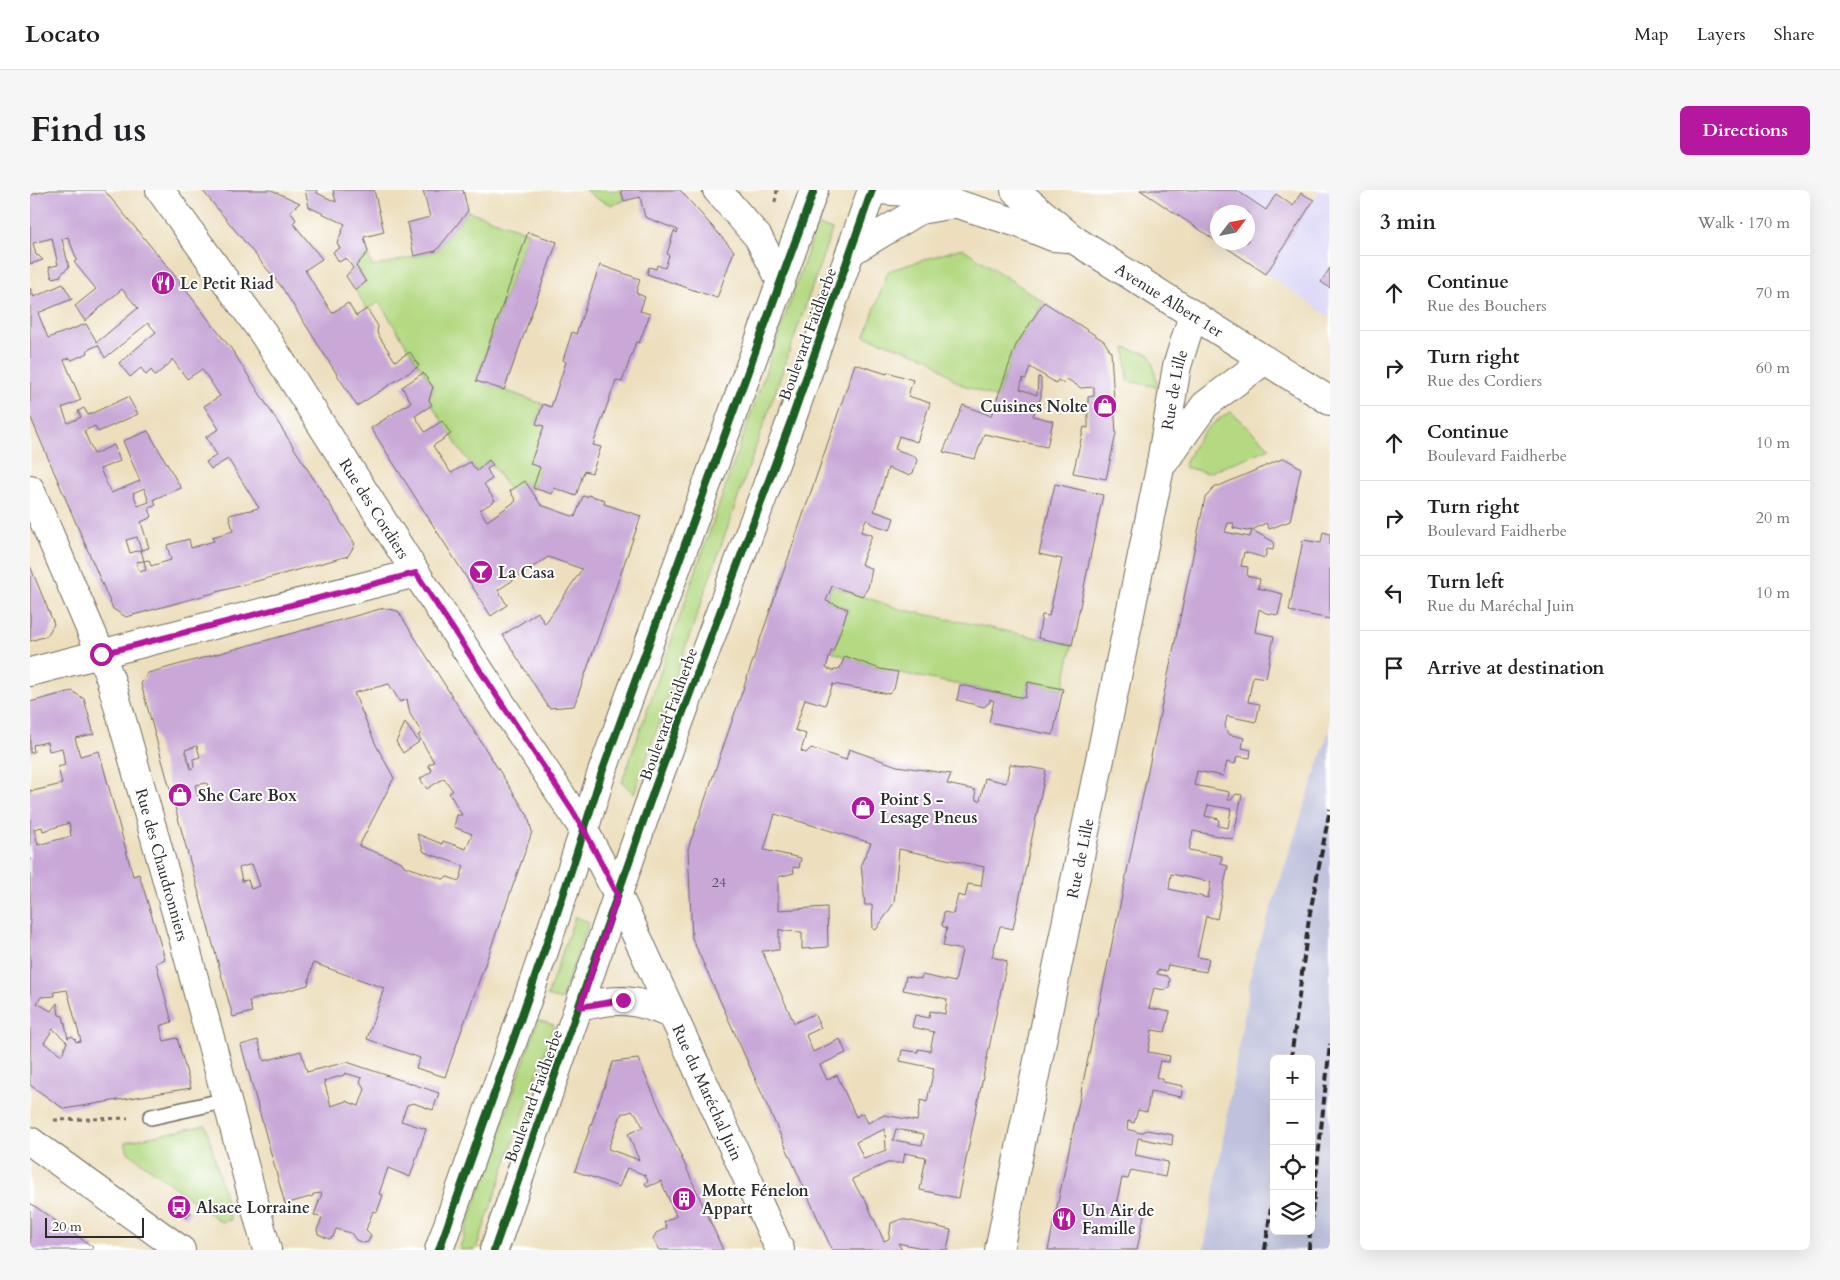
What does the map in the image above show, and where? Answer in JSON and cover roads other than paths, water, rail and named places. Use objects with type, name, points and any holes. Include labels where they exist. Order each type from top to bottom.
[{"type":"street","name":"Rue des Cordiers","points":[[160,190],[263,333],[416,573],[584,830]]},
{"type":"street","points":[[717,190],[758,237],[781,281]]},
{"type":"street","points":[[439,1250],[584,830],[601,775],[814,190]]},
{"type":"street","name":"Boulevard Faidherbe","points":[[494,1250],[654,790],[852,251],[872,190]]},
{"type":"street","points":[[878,190],[934,194],[954,203],[1021,224],[1053,237],[1073,239]]},
{"type":"street","name":"Avenue Albert 1er","points":[[1015,190],[1073,239],[1330,401]]},
{"type":"street","points":[[852,251],[920,210],[954,203]]},
{"type":"street","name":"Rue de Lille","points":[[999,1250],[1160,468],[1177,366],[1193,315]]},
{"type":"street","name":"Rue de Lille","points":[[1160,468],[1205,405],[1265,360]]},
{"type":"street","name":"Rue des Chaudronniers","points":[[30,489],[101,654],[124,727],[267,1250]]},
{"type":"street","points":[[30,672],[416,573]]},
{"type":"street","points":[[584,830],[618,895]]},
{"type":"street","name":"Rue du Maréchal Juin","points":[[618,895],[780,1250]]},
{"type":"street","name":"Rue du Maréchal Juin","points":[[580,1007],[623,1000],[653,1006],[672,1015]]},
{"type":"street","points":[[38,1131],[181,1250]]},
{"type":"lane","points":[[151,1117],[227,1100]]},
{"type":"railway","points":[[1292,1055],[1309,918],[1330,809]]},
{"type":"railway","points":[[1315,1190],[1330,1044]]},
{"type":"railway","points":[[1265,1250],[1273,1190]]},
{"type":"railway","points":[[1309,1250],[1310,1235]]},
{"type":"place","name":"Le Petit Riad","points":[[163,283]]},
{"type":"place","name":"Cuisines Nolte","points":[[1105,406]]},
{"type":"place","name":"La Casa","points":[[481,572]]},
{"type":"place","name":"She Care Box","points":[[180,795]]},
{"type":"place","name":"Point S - Lesage Pneus","points":[[863,808]]},
{"type":"place","name":"Motte Fénelon Appart","points":[[684,1199]]},
{"type":"place","name":"Alsace Lorraine","points":[[179,1207]]},
{"type":"place","name":"Un Air de Famille","points":[[1064,1219]]}]
